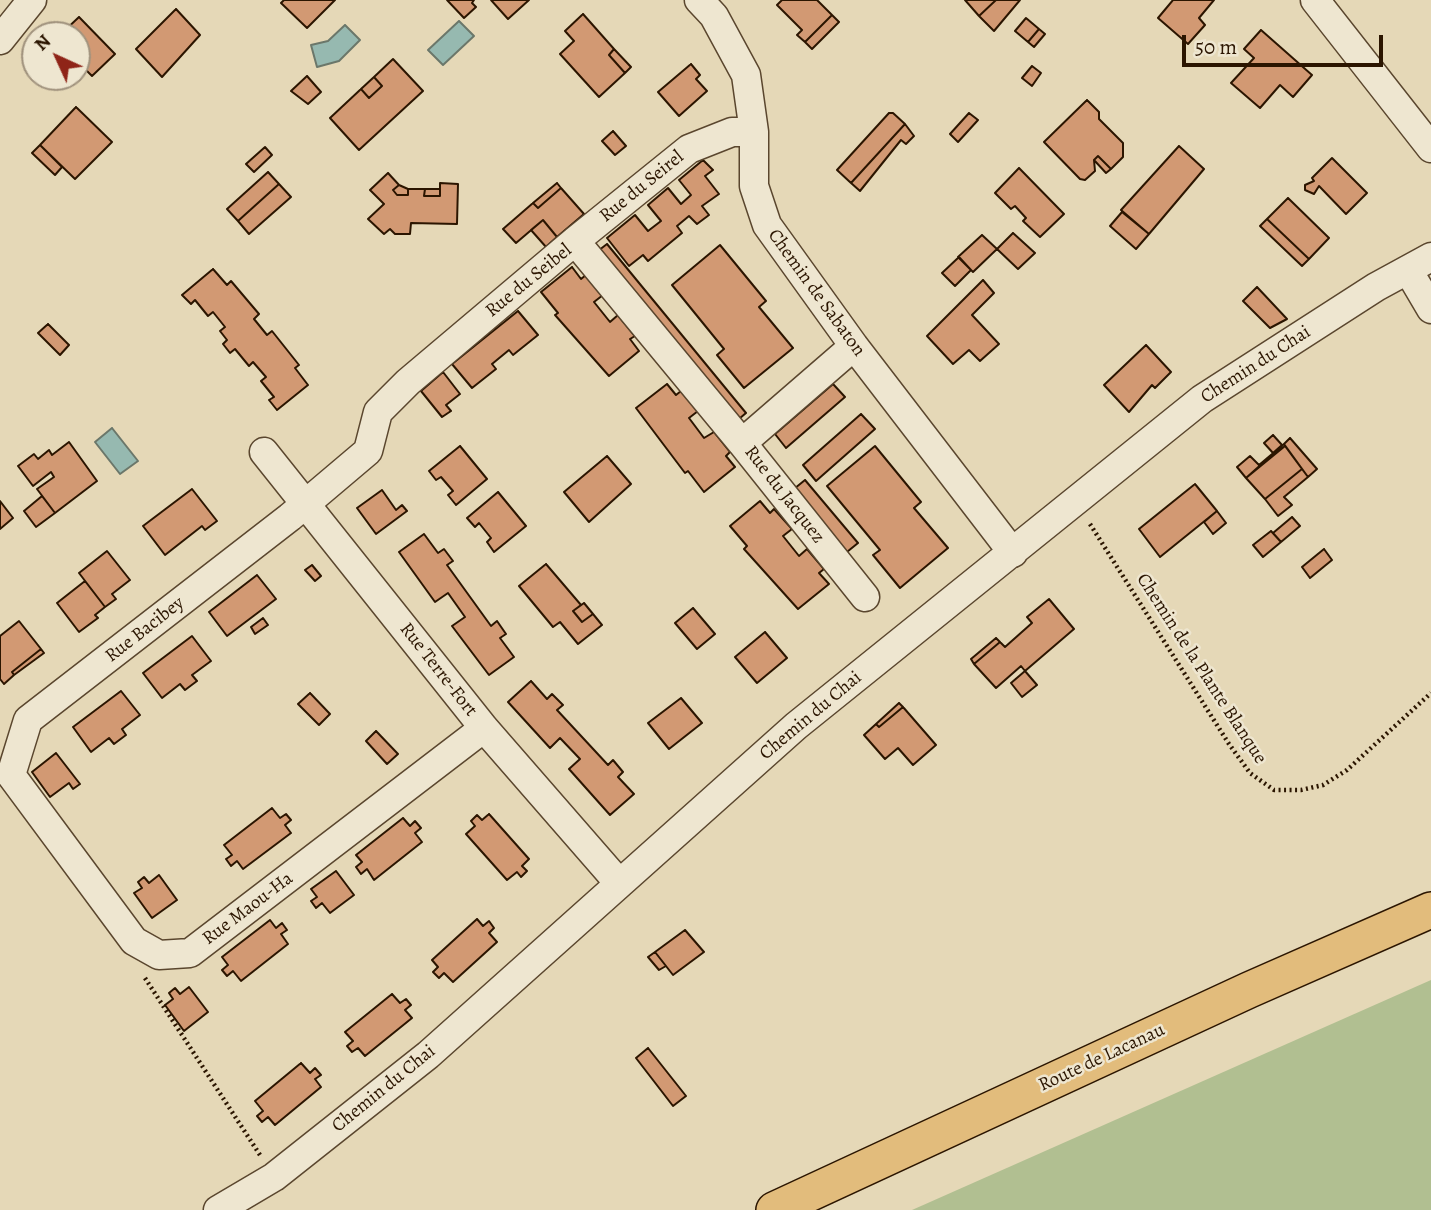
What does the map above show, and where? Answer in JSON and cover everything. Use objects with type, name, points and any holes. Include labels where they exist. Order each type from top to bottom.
[{"type":"main road","name":"Route de Lacanau","points":[[774,1210],[1249,990],[1431,910]]},
{"type":"street","points":[[0,40],[32,0]]},
{"type":"street","name":"Chemin de Sabaton","points":[[699,0],[714,16],[746,75],[754,132],[754,186],[767,225],[854,346],[1013,553]]},
{"type":"street","points":[[1315,0],[1431,148]]},
{"type":"street","name":"Rue du Seirel","points":[[575,241],[690,149],[732,132],[754,132]]},
{"type":"street","name":"Rue du Seibel","points":[[307,503],[368,451],[378,412],[408,382],[575,241],[742,443]]},
{"type":"street","points":[[1420,263],[1431,309]]},
{"type":"street","name":"Chemin du Chai","points":[[218,1210],[274,1177],[428,1055],[796,726],[1202,398],[1420,263]]},
{"type":"street","name":"Rue du Jacquez","points":[[854,346],[742,443],[865,597]]},
{"type":"street","name":"Rue Terre-Fort","points":[[264,452],[484,728],[619,883]]},
{"type":"street","name":"Rue Bacibey","points":[[10,775],[28,720],[307,503]]},
{"type":"street","name":"Rue Maou-Ha","points":[[10,775],[134,941],[159,955],[190,953],[484,728]]},
{"type":"path","name":"Chemin de la Plante Blanque","points":[[1076,501],[1229,744],[1250,773],[1274,790],[1301,790],[1323,785],[1339,775],[1431,693]]},
{"type":"path","points":[[134,941],[145,981],[274,1177]]},
{"type":"green space","points":[[1431,980],[1431,1210],[912,1210]]},
{"type":"water","points":[[459,21],[474,36],[443,65],[428,50]]},
{"type":"water","points":[[345,25],[360,40],[339,61],[317,67],[311,45],[328,41]]},
{"type":"water","points":[[112,428],[138,461],[120,474],[95,442]]},
{"type":"building","points":[[284,0],[335,0],[307,28],[281,3]]},
{"type":"building","points":[[447,0],[474,0],[472,3],[476,7],[464,18]]},
{"type":"building","points":[[491,0],[529,0],[508,19]]},
{"type":"building","points":[[782,0],[817,0],[832,15],[805,42],[797,35],[802,30],[777,5]]},
{"type":"building","points":[[965,0],[996,0],[979,16]]},
{"type":"building","points":[[996,0],[1020,0],[994,31],[979,16]]},
{"type":"building","points":[[1173,0],[1214,0],[1199,18],[1205,25],[1188,44],[1158,18]]},
{"type":"building","points":[[176,9],[200,35],[162,77],[136,49]]},
{"type":"building","points":[[583,14],[614,49],[609,55],[625,73],[599,97],[560,54],[574,41],[565,31]]},
{"type":"building","points":[[832,15],[839,22],[812,49],[805,42]]},
{"type":"building","points":[[1026,18],[1039,29],[1028,42],[1015,31]]},
{"type":"building","points":[[91,29],[115,54],[91,75]]},
{"type":"building","points":[[1039,29],[1045,34],[1034,47],[1028,42]]},
{"type":"building","points":[[1261,30],[1312,75],[1293,97],[1280,85],[1260,108],[1231,83],[1254,58],[1244,49]]},
{"type":"building","points":[[614,49],[631,67],[625,73],[609,55]]},
{"type":"building","points":[[393,59],[423,91],[359,150],[330,118],[361,89],[369,98],[382,86],[374,77]]},
{"type":"building","points":[[691,64],[700,75],[696,79],[707,91],[679,116],[658,92]]},
{"type":"building","points":[[1032,66],[1041,73],[1032,86],[1022,78]]},
{"type":"building","points":[[307,76],[321,92],[308,104],[291,91]]},
{"type":"building","points":[[374,77],[382,86],[369,98],[361,89]]},
{"type":"building","points":[[1087,100],[1099,112],[1099,119],[1123,143],[1123,157],[1111,169],[1098,156],[1094,160],[1095,171],[1085,180],[1080,179],[1044,142]]},
{"type":"building","points":[[76,107],[112,142],[75,179],[40,145]]},
{"type":"building","points":[[889,113],[893,113],[905,124],[851,183],[837,170]]},
{"type":"building","points":[[969,113],[978,120],[958,142],[950,134]]},
{"type":"building","points":[[905,124],[914,136],[906,144],[901,140],[860,191],[851,183]]},
{"type":"building","points":[[613,131],[626,146],[615,155],[602,141]]},
{"type":"building","points":[[40,145],[62,167],[55,175],[32,153]]},
{"type":"building","points":[[1179,146],[1204,169],[1149,234],[1121,210]]},
{"type":"building","points":[[265,147],[272,155],[254,172],[246,164]]},
{"type":"building","points":[[1098,156],[1111,169],[1106,173],[1094,160]]},
{"type":"building","points":[[1332,158],[1367,193],[1346,214],[1319,186],[1314,194],[1305,190],[1305,185],[1314,181],[1312,178]]},
{"type":"building","points":[[703,160],[713,170],[705,176],[719,194],[702,206],[709,215],[697,224],[689,216],[677,226],[682,233],[648,261],[643,255],[629,266],[607,238],[635,215],[648,231],[661,221],[648,205],[668,188],[681,204],[691,195],[679,180]]},
{"type":"building","points":[[1019,168],[1064,214],[1040,237],[1023,221],[1026,218],[1015,206],[1011,209],[995,193]]},
{"type":"building","points":[[268,172],[279,184],[238,221],[227,209]]},
{"type":"building","points":[[388,173],[399,185],[393,190],[397,195],[408,195],[408,189],[425,189],[424,196],[440,196],[440,183],[458,184],[457,224],[411,223],[410,234],[395,234],[390,229],[384,234],[368,219],[384,204],[370,190]]},
{"type":"building","points":[[557,183],[561,188],[538,208],[533,203]]},
{"type":"building","points":[[279,184],[291,197],[249,234],[238,221]]},
{"type":"building","points":[[399,185],[408,189],[408,195],[397,195],[393,190]]},
{"type":"building","points":[[561,188],[584,214],[557,237],[543,220],[516,243],[503,229],[533,203],[538,208]]},
{"type":"building","points":[[425,189],[440,189],[440,196],[424,196]]},
{"type":"building","points":[[1288,198],[1329,238],[1309,259],[1267,219]]},
{"type":"building","points":[[1122,212],[1149,234],[1136,249],[1110,226]]},
{"type":"building","points":[[1267,219],[1309,259],[1302,266],[1260,226]]},
{"type":"building","points":[[543,220],[557,237],[546,247],[531,230]]},
{"type":"building","points":[[1013,233],[1035,253],[1018,269],[997,249]]},
{"type":"building","points":[[982,235],[997,249],[973,272],[958,257]]},
{"type":"building","points":[[607,244],[746,413],[733,424],[594,254]]},
{"type":"building","points":[[720,245],[766,301],[759,307],[793,348],[744,388],[717,355],[724,349],[672,285]]},
{"type":"building","points":[[959,257],[971,270],[955,286],[942,273]]},
{"type":"building","points":[[572,267],[581,279],[586,275],[603,295],[594,302],[610,322],[618,315],[635,336],[630,339],[639,351],[609,376],[555,315],[558,313],[541,292]]},
{"type":"building","points":[[213,269],[227,285],[231,281],[259,314],[254,319],[267,335],[272,331],[299,365],[295,368],[308,385],[277,410],[269,400],[274,397],[261,381],[266,377],[253,362],[249,366],[235,349],[230,353],[223,344],[227,340],[220,331],[225,327],[213,312],[208,316],[195,300],[191,304],[182,295]]},
{"type":"building","points":[[983,280],[994,293],[972,315],[999,344],[980,361],[969,350],[953,364],[927,336]]},
{"type":"building","points":[[1257,287],[1287,319],[1270,328],[1243,301]]},
{"type":"building","points":[[518,311],[538,335],[513,355],[509,350],[492,364],[496,369],[472,388],[452,364]]},
{"type":"building","points":[[48,324],[69,345],[60,355],[38,333]]},
{"type":"building","points":[[1146,345],[1171,372],[1155,388],[1152,385],[1129,412],[1104,385]]},
{"type":"building","points":[[443,372],[460,394],[446,405],[451,411],[442,417],[421,391]]},
{"type":"building","points":[[667,384],[676,395],[681,391],[698,411],[689,418],[704,438],[714,432],[730,452],[726,456],[735,467],[704,492],[688,471],[685,473],[636,408]]},
{"type":"building","points":[[833,384],[845,397],[786,448],[775,434]]},
{"type":"building","points":[[861,414],[875,429],[816,481],[803,465]]},
{"type":"building","points":[[1273,435],[1282,445],[1273,453],[1264,443]]},
{"type":"building","points":[[1290,438],[1317,469],[1308,477],[1284,444]]},
{"type":"building","points":[[69,442],[97,481],[55,513],[37,489],[54,477],[51,472],[33,486],[18,466],[34,454],[38,459],[49,450],[52,455]]},
{"type":"building","points":[[1284,444],[1246,478],[1237,467],[1250,456],[1259,465]]},
{"type":"building","points":[[460,446],[487,479],[456,505],[448,495],[453,491],[441,477],[436,480],[429,471]]},
{"type":"building","points":[[875,446],[921,502],[914,508],[948,548],[900,588],[873,555],[880,550],[827,486]]},
{"type":"building","points":[[1285,446],[1302,469],[1265,499],[1246,478]]},
{"type":"building","points":[[607,456],[631,484],[589,522],[564,492]]},
{"type":"building","points":[[1302,469],[1308,477],[1284,497],[1292,505],[1278,516],[1265,499]]},
{"type":"building","points":[[805,480],[858,543],[842,556],[789,493]]},
{"type":"building","points":[[1195,484],[1217,511],[1160,557],[1139,529]]},
{"type":"building","points":[[192,489],[217,521],[205,530],[202,526],[165,555],[143,526]]},
{"type":"building","points":[[382,490],[396,510],[402,505],[407,511],[376,534],[357,508]]},
{"type":"building","points":[[498,492],[526,526],[494,552],[487,542],[491,538],[479,523],[475,527],[467,518]]},
{"type":"building","points":[[42,496],[55,513],[36,527],[24,511]]},
{"type":"building","points":[[0,501],[13,518],[0,529]]},
{"type":"building","points":[[760,501],[770,513],[774,509],[792,529],[783,536],[799,556],[807,549],[824,569],[819,573],[829,584],[798,609],[744,549],[747,546],[730,526]]},
{"type":"building","points":[[1217,511],[1226,523],[1213,534],[1204,522]]},
{"type":"building","points":[[1292,517],[1300,526],[1281,542],[1273,533]]},
{"type":"building","points":[[1271,531],[1281,542],[1263,557],[1253,545]]},
{"type":"building","points":[[424,534],[438,553],[444,549],[453,561],[447,565],[491,626],[497,621],[506,634],[500,638],[514,657],[489,675],[452,626],[465,617],[448,593],[435,602],[399,552]]},
{"type":"building","points":[[1324,549],[1332,560],[1310,578],[1302,567]]},
{"type":"building","points":[[107,551],[130,580],[112,594],[116,599],[105,607],[79,573]]},
{"type":"building","points":[[546,564],[581,605],[573,611],[582,622],[593,614],[602,625],[578,644],[560,622],[553,627],[519,586]]},
{"type":"building","points":[[312,565],[321,576],[315,581],[305,570]]},
{"type":"building","points":[[257,575],[276,599],[227,636],[209,612]]},
{"type":"building","points":[[85,581],[105,607],[95,615],[98,618],[79,632],[57,603]]},
{"type":"building","points":[[1049,599],[1074,629],[1025,671],[1021,666],[996,688],[974,664],[1000,642],[1005,647],[1032,623],[1027,617]]},
{"type":"building","points":[[584,603],[593,614],[582,622],[573,611]]},
{"type":"building","points":[[693,608],[715,634],[697,649],[675,623]]},
{"type":"building","points":[[263,618],[268,625],[255,634],[251,627]]},
{"type":"building","points":[[19,621],[41,649],[12,672],[14,675],[4,684],[0,679],[0,636]]},
{"type":"building","points":[[765,632],[787,658],[757,683],[735,657]]},
{"type":"building","points":[[192,636],[211,661],[192,675],[197,681],[185,690],[180,684],[162,698],[143,673]]},
{"type":"building","points":[[996,638],[1000,642],[974,664],[971,659]]},
{"type":"building","points":[[41,649],[44,653],[14,675],[12,672]]},
{"type":"building","points":[[1025,671],[1037,685],[1022,697],[1011,683]]},
{"type":"building","points":[[531,681],[547,699],[552,694],[563,705],[557,710],[608,765],[613,760],[623,772],[618,777],[634,794],[610,815],[569,769],[580,759],[560,738],[550,748],[508,702]]},
{"type":"building","points":[[121,691],[140,715],[122,729],[126,735],[114,744],[109,738],[91,752],[73,727]]},
{"type":"building","points":[[310,693],[330,714],[319,725],[298,704]]},
{"type":"building","points":[[681,698],[702,723],[669,749],[648,723]]},
{"type":"building","points":[[899,703],[903,707],[879,727],[876,724]]},
{"type":"building","points":[[903,707],[936,745],[913,765],[898,748],[885,759],[864,735],[876,724],[879,727]]},
{"type":"building","points":[[376,731],[398,754],[387,764],[366,741]]},
{"type":"building","points":[[56,753],[80,784],[73,789],[69,783],[50,797],[32,772]]},
{"type":"building","points":[[272,808],[280,818],[286,814],[291,820],[285,825],[291,833],[243,869],[237,861],[231,866],[226,859],[232,855],[224,845]]},
{"type":"building","points":[[489,814],[529,859],[522,866],[527,871],[521,877],[517,872],[507,880],[466,834],[475,826],[471,821],[477,815],[482,820]]},
{"type":"building","points":[[403,818],[410,826],[415,821],[421,828],[415,833],[422,842],[374,880],[367,869],[361,874],[356,867],[362,862],[356,855]]},
{"type":"building","points":[[336,871],[354,895],[330,913],[322,903],[316,908],[311,901],[317,897],[311,889]]},
{"type":"building","points":[[159,875],[177,900],[152,918],[134,893],[142,888],[138,882],[144,877],[149,883]]},
{"type":"building","points":[[477,919],[483,926],[489,921],[494,928],[489,933],[497,942],[453,982],[444,973],[439,978],[433,972],[438,967],[432,960]]},
{"type":"building","points":[[270,920],[276,928],[282,923],[287,930],[281,934],[288,944],[241,981],[233,971],[227,976],[222,970],[228,965],[222,957]]},
{"type":"building","points":[[685,930],[704,952],[673,975],[655,952]]},
{"type":"building","points":[[655,952],[666,966],[659,970],[648,957]]},
{"type":"building","points":[[189,987],[208,1012],[184,1031],[165,1005],[173,999],[169,993],[175,988],[180,994]]},
{"type":"building","points":[[392,994],[400,1003],[406,999],[411,1005],[405,1010],[412,1018],[365,1056],[358,1048],[352,1052],[347,1046],[353,1041],[345,1032]]},
{"type":"building","points":[[648,1048],[686,1096],[673,1106],[636,1058]]},
{"type":"building","points":[[301,1063],[310,1073],[315,1068],[321,1075],[315,1079],[321,1087],[275,1125],[268,1117],[262,1122],[257,1116],[263,1111],[255,1101]]}]
